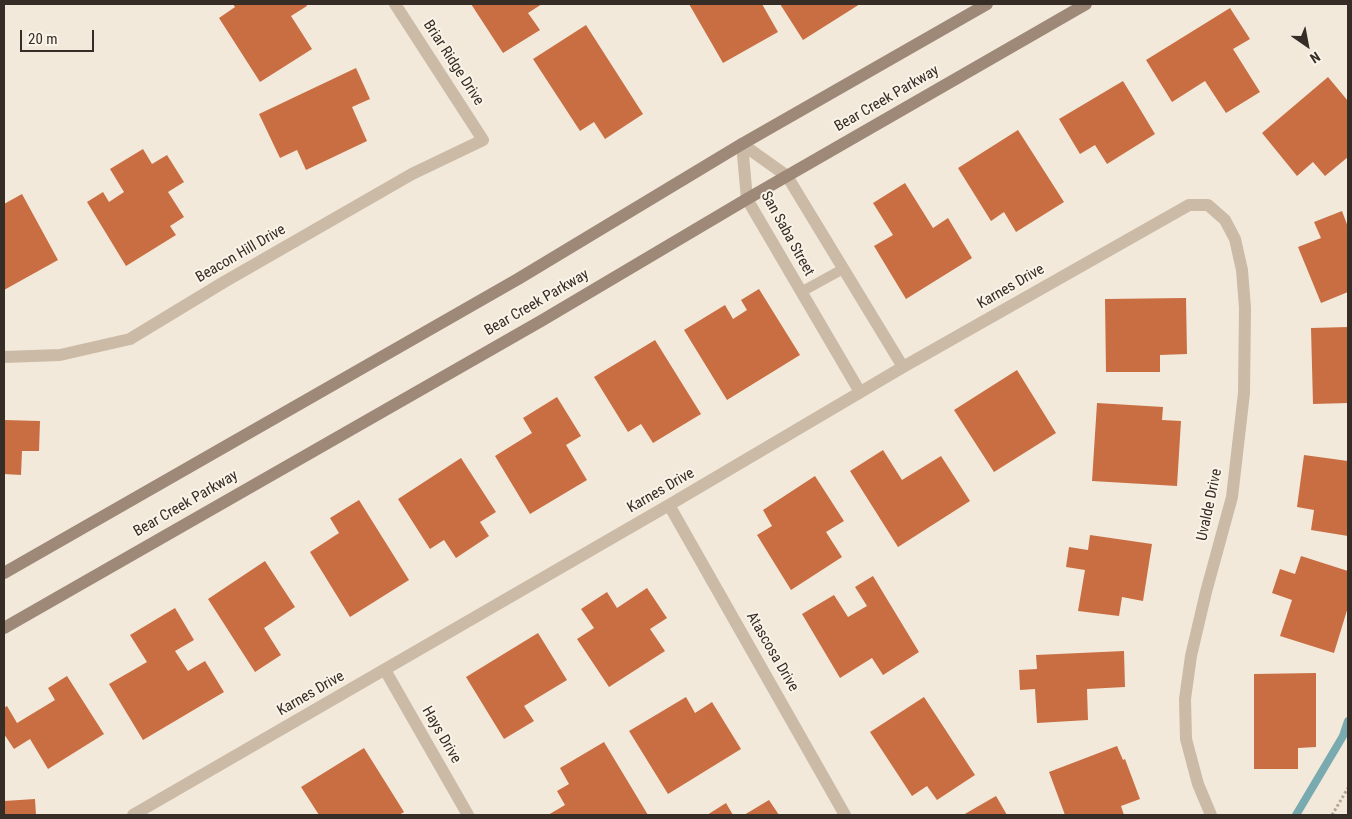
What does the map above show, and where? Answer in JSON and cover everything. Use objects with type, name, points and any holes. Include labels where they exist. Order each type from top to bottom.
[{"type":"main road","name":"Bear Creek Parkway","points":[[4,573],[518,279],[742,144],[987,4]]},
{"type":"main road","name":"Bear Creek Parkway","points":[[4,628],[533,326],[747,199],[1086,4]]},
{"type":"street","name":"Briar Ridge Drive","points":[[395,4],[483,140]]},
{"type":"street","name":"Beacon Hill Drive","points":[[4,357],[60,355],[130,339],[224,282],[412,174],[483,140]]},
{"type":"street","name":"San Saba Street","points":[[742,144],[787,176],[903,367]]},
{"type":"street","name":"San Saba Street","points":[[742,144],[747,199],[860,392]]},
{"type":"street","name":"Karnes Drive","points":[[133,815],[669,505],[903,367],[1189,205],[1208,205]]},
{"type":"street","name":"Uvalde Drive","points":[[1208,205],[1225,220],[1235,239],[1242,270],[1245,308],[1244,393],[1232,497],[1203,601],[1191,656],[1185,699],[1186,739],[1198,784],[1211,815]]},
{"type":"street","name":"Atascosa Drive","points":[[669,505],[846,815]]},
{"type":"street","name":"Hays Drive","points":[[385,670],[468,815]]},
{"type":"lane","points":[[802,292],[843,268]]},
{"type":"path","points":[[1332,815],[1348,788]]},
{"type":"building","points":[[233,4],[306,4],[307,6],[291,16],[312,49],[260,82],[219,18],[235,7]]},
{"type":"building","points":[[471,4],[542,4],[528,13],[540,30],[503,53]]},
{"type":"building","points":[[689,4],[762,4],[778,32],[723,63]]},
{"type":"building","points":[[780,4],[860,4],[803,40]]},
{"type":"building","points":[[1230,8],[1250,39],[1233,49],[1260,92],[1226,113],[1205,81],[1172,102],[1146,60]]},
{"type":"building","points":[[586,25],[643,114],[605,139],[594,122],[580,131],[533,59]]},
{"type":"building","points":[[356,68],[370,99],[352,107],[367,141],[306,170],[297,150],[280,158],[259,114]]},
{"type":"building","points":[[1328,77],[1348,101],[1348,157],[1325,176],[1313,162],[1297,176],[1262,133]]},
{"type":"building","points":[[1123,81],[1155,134],[1107,164],[1095,145],[1080,154],[1059,119]]},
{"type":"building","points":[[1018,130],[1064,202],[1016,232],[1004,212],[991,221],[958,168]]},
{"type":"building","points":[[143,149],[152,164],[167,155],[184,182],[168,192],[184,217],[170,226],[176,235],[126,266],[87,202],[103,192],[109,202],[124,192],[110,169]]},
{"type":"building","points":[[905,183],[933,228],[948,218],[972,258],[906,299],[874,246],[893,235],[873,203]]},
{"type":"building","points":[[22,194],[58,260],[4,290],[4,204]]},
{"type":"building","points":[[1342,211],[1348,227],[1348,292],[1321,303],[1298,247],[1321,238],[1314,222]]},
{"type":"building","points":[[759,289],[800,355],[727,400],[684,330],[725,305],[733,319],[747,310],[741,300]]},
{"type":"building","points":[[1186,298],[1187,354],[1160,355],[1160,372],[1106,372],[1105,299]]},
{"type":"building","points":[[1348,327],[1348,403],[1313,404],[1311,328]]},
{"type":"building","points":[[655,340],[701,414],[653,443],[641,424],[628,432],[594,377]]},
{"type":"building","points":[[1017,370],[1056,433],[994,472],[954,410]]},
{"type":"building","points":[[557,397],[581,436],[566,445],[587,480],[530,514],[495,456],[532,433],[523,418]]},
{"type":"building","points":[[1097,403],[1163,407],[1162,420],[1181,421],[1177,486],[1092,481]]},
{"type":"building","points":[[4,420],[40,421],[39,451],[22,451],[21,475],[4,474]]},
{"type":"building","points":[[883,450],[902,480],[941,456],[970,501],[898,547],[850,471]]},
{"type":"building","points":[[1304,455],[1348,461],[1348,536],[1311,530],[1314,510],[1297,507]]},
{"type":"building","points":[[461,458],[496,512],[480,522],[489,536],[456,558],[444,540],[430,549],[398,499]]},
{"type":"building","points":[[815,476],[844,521],[826,532],[842,557],[791,590],[757,535],[772,526],[763,510]]},
{"type":"building","points":[[359,500],[409,580],[350,617],[310,552],[339,533],[330,518]]},
{"type":"building","points":[[1090,535],[1152,544],[1143,601],[1122,597],[1119,616],[1078,611],[1085,570],[1066,567],[1069,547],[1088,550]]},
{"type":"building","points":[[1301,556],[1348,571],[1348,607],[1334,653],[1280,636],[1292,600],[1272,593],[1280,569],[1295,574]]},
{"type":"building","points":[[265,561],[295,607],[264,628],[281,655],[255,672],[208,599]]},
{"type":"building","points":[[873,576],[919,652],[883,675],[872,658],[840,678],[802,614],[834,595],[848,617],[867,606],[855,587]]},
{"type":"building","points":[[647,588],[667,618],[650,629],[665,651],[609,687],[577,639],[594,628],[581,609],[607,592],[617,608]]},
{"type":"building","points":[[175,608],[194,640],[175,651],[188,671],[205,661],[224,692],[143,740],[109,684],[147,662],[130,635]]},
{"type":"building","points":[[538,633],[567,680],[524,706],[534,721],[504,739],[466,677]]},
{"type":"building","points":[[1124,651],[1125,687],[1087,689],[1088,720],[1037,723],[1035,689],[1020,690],[1019,670],[1037,669],[1036,655]]},
{"type":"building","points":[[1316,673],[1316,747],[1298,748],[1298,769],[1254,769],[1254,674]]},
{"type":"building","points":[[67,676],[104,734],[48,769],[30,739],[14,749],[4,734],[4,708],[7,706],[17,723],[55,700],[48,688]]},
{"type":"building","points":[[686,697],[695,713],[712,702],[741,749],[668,794],[629,731]]},
{"type":"building","points":[[924,697],[975,775],[937,800],[927,786],[912,796],[870,732]]},
{"type":"building","points":[[604,742],[648,815],[548,815],[565,805],[557,791],[569,784],[560,768]]},
{"type":"building","points":[[1117,746],[1123,760],[1125,759],[1140,799],[1121,806],[1124,815],[1065,815],[1049,772]]},
{"type":"building","points":[[364,748],[404,812],[399,815],[319,815],[301,787]]},
{"type":"building","points":[[996,796],[1007,815],[963,815]]},
{"type":"building","points":[[35,799],[36,815],[4,815],[4,801]]},
{"type":"building","points":[[769,800],[779,815],[744,815]]},
{"type":"building","points":[[726,803],[733,815],[707,815]]},
{"type":"waterway","points":[[1296,815],[1343,736],[1348,721]]}]
